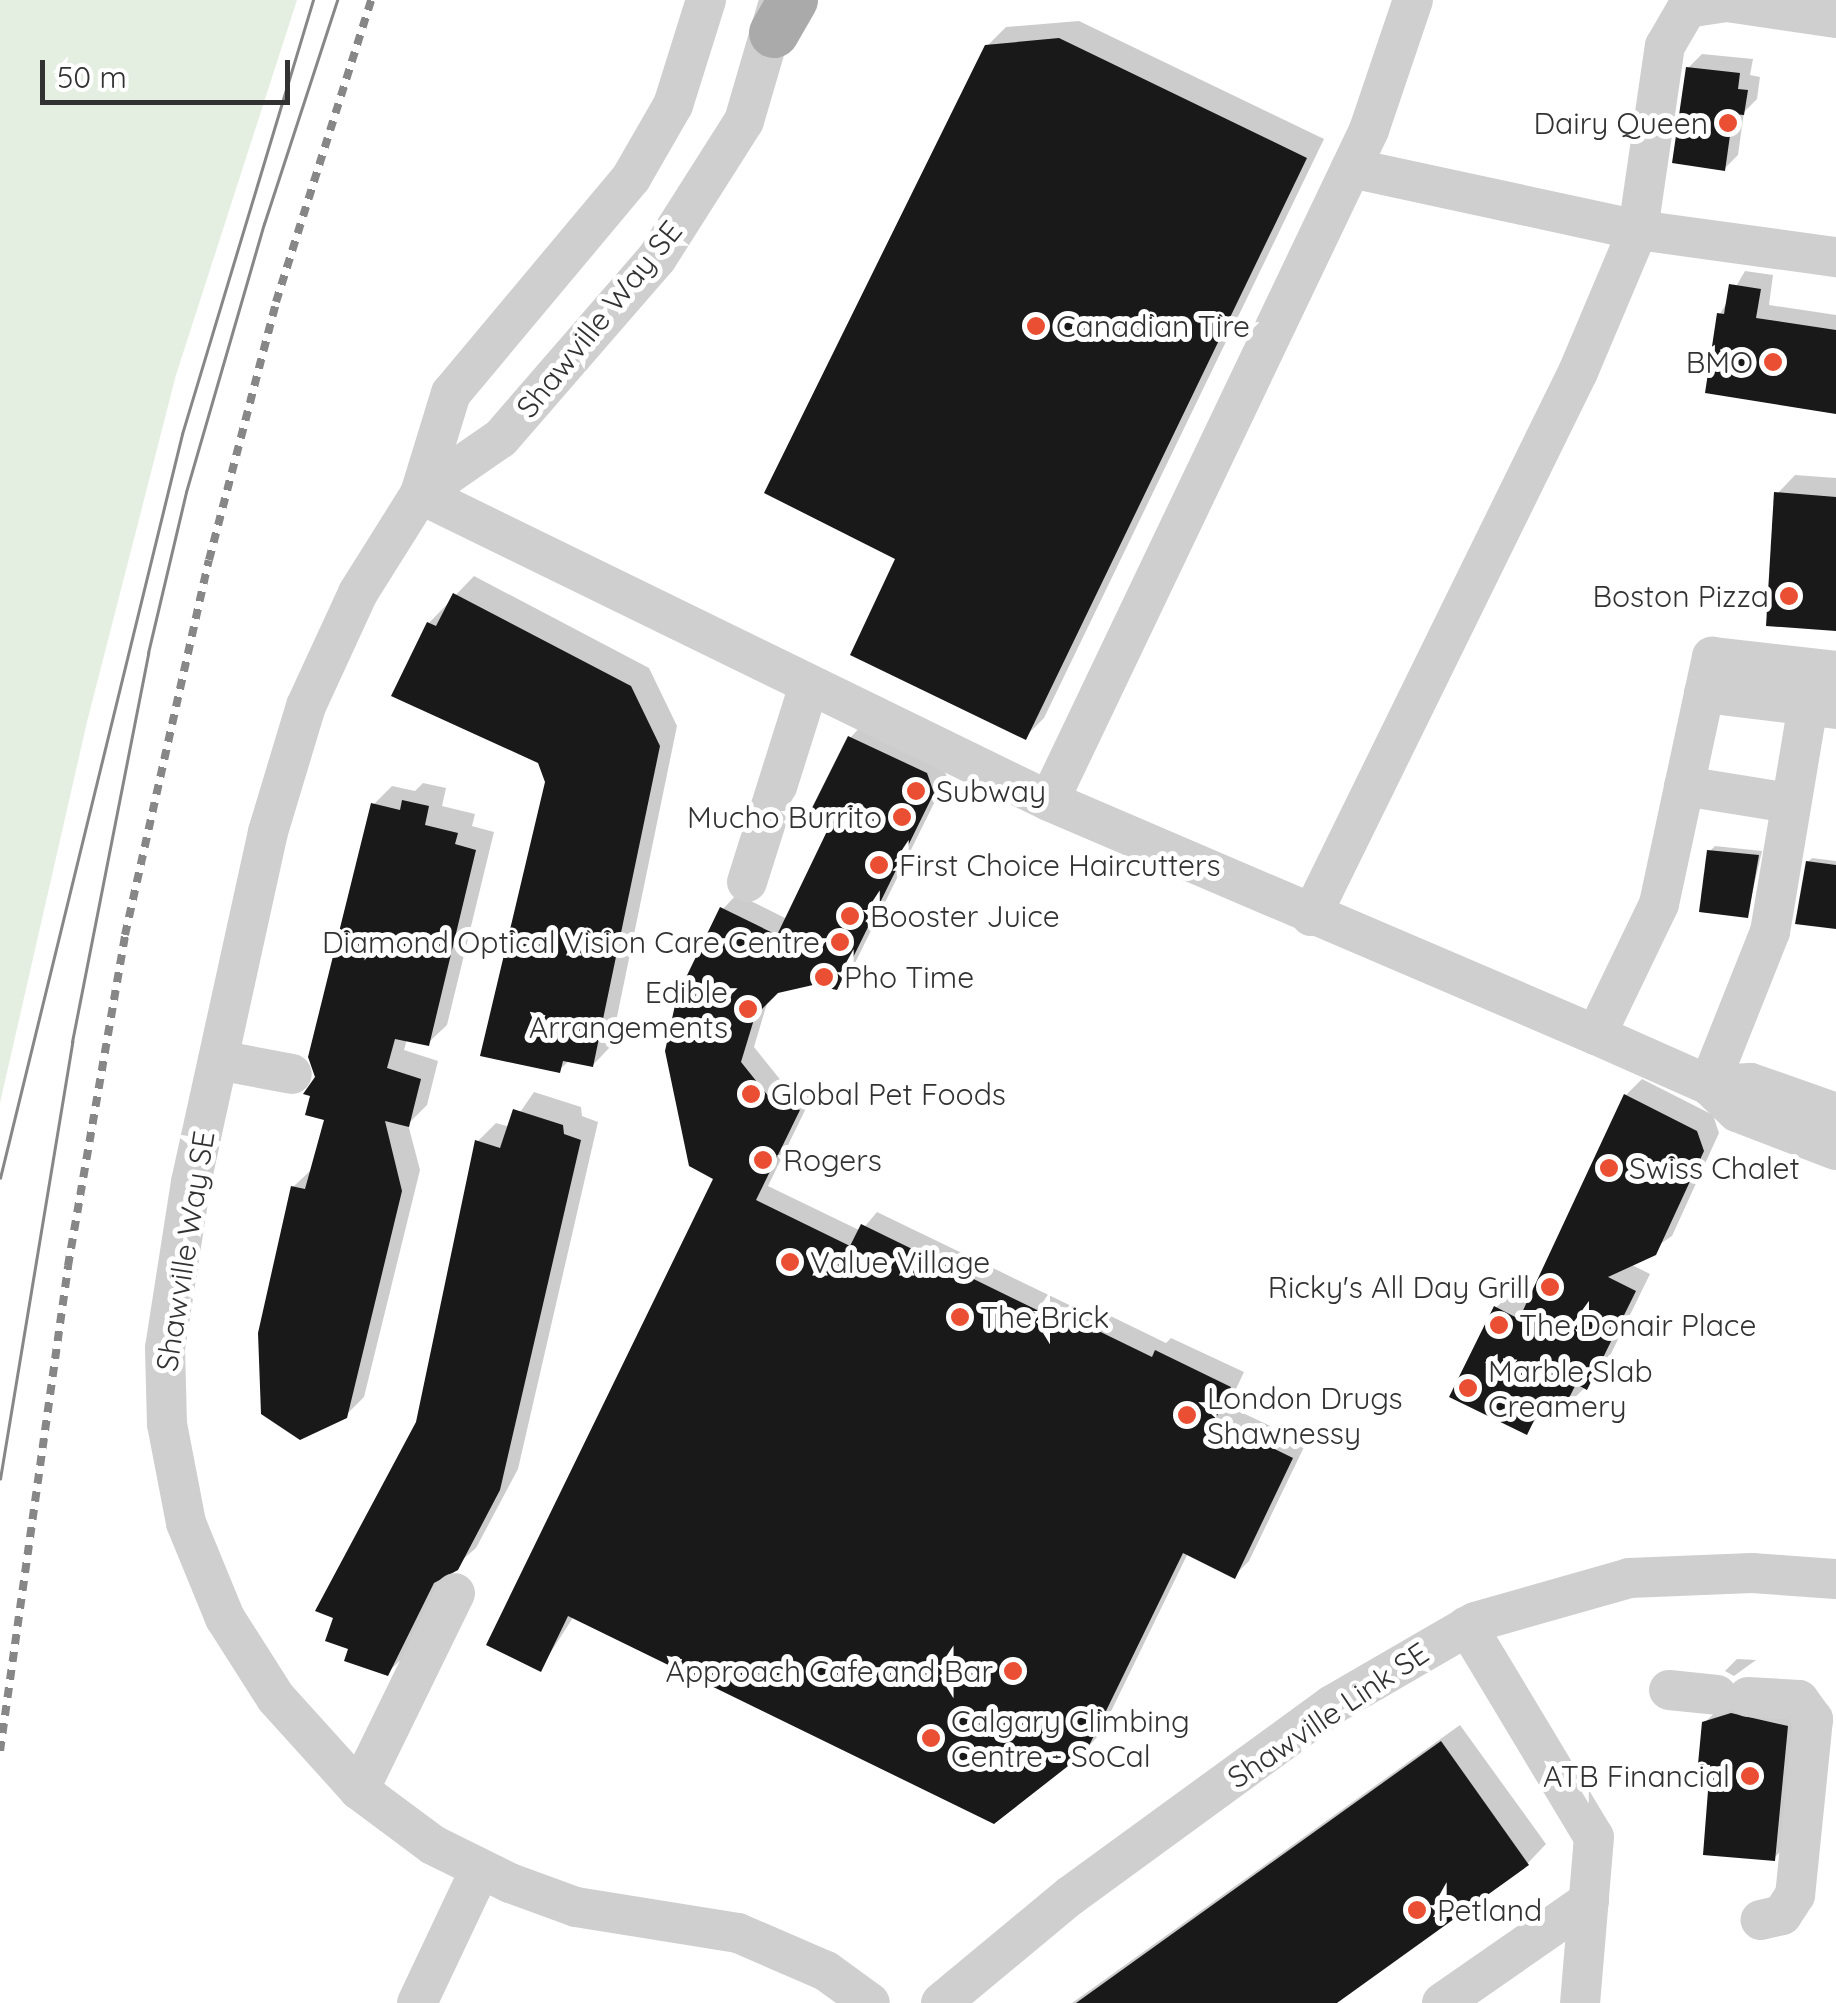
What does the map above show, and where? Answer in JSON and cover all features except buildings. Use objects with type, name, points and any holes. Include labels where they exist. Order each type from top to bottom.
[{"type":"street","name":"Shawville Way SE","points":[[706,0],[690,65],[654,142],[596,224],[452,393],[420,494],[358,593],[306,706],[268,832],[218,1060],[166,1348],[172,1462],[198,1560],[225,1618],[276,1698],[360,1790],[396,1820],[480,1870],[576,1907],[738,1934],[826,1971],[870,2003]]},
{"type":"street","points":[[1049,800],[1351,168],[1414,0]]},
{"type":"street","points":[[1311,916],[1578,372],[1638,230],[1665,46],[1687,8],[1715,1],[1836,18]]},
{"type":"street","name":"Shawville Way SE","points":[[420,494],[501,438],[657,258],[744,120],[782,11]]},
{"type":"street","points":[[1351,168],[1638,230],[1836,256]]},
{"type":"street","points":[[420,494],[1049,800],[1311,916],[1596,1034],[1709,1086],[1737,1112],[1836,1150]]},
{"type":"street","points":[[1708,675],[1836,671]]},
{"type":"street","points":[[1596,1034],[1659,904],[1708,675]]},
{"type":"street","points":[[1708,675],[1822,708],[1790,803],[1770,932],[1709,1086]]},
{"type":"street","points":[[748,882],[808,685]]},
{"type":"street","points":[[1684,786],[1790,803]]},
{"type":"street","points":[[218,1060],[292,1074]]},
{"type":"street","points":[[1709,1086],[1750,1083],[1836,1113]]},
{"type":"street","name":"Shawville Link SE","points":[[941,2003],[1070,1896],[1332,1705],[1467,1626],[1529,1602],[1629,1578],[1752,1573],[1836,1579]]},
{"type":"street","points":[[360,1790],[455,1593]]},
{"type":"street","points":[[1467,1626],[1594,1837],[1580,2003]]},
{"type":"street","points":[[1670,1690],[1799,1700],[1813,1719],[1795,1895],[1782,1915],[1761,1920]]},
{"type":"street","points":[[417,2003],[480,1870]]},
{"type":"street","points":[[1442,2003],[1589,1900]]},
{"type":"green space","points":[[0,0],[297,0],[176,375],[87,722],[0,1103]]},
{"type":"tram line","points":[[0,1178],[182,434],[313,0]]},
{"type":"tram line","points":[[0,1479],[72,1042],[148,653],[186,492],[264,224],[337,0]]},
{"type":"railway","points":[[0,1751],[68,1266],[125,935],[209,560],[276,302],[371,0]]},
{"type":"place","name":"Dairy Queen","points":[[1728,123]]},
{"type":"place","name":"Canadian Tire","points":[[1036,326]]},
{"type":"place","name":"BMO","points":[[1773,362]]},
{"type":"place","name":"Boston Pizza","points":[[1789,596]]},
{"type":"place","name":"Subway","points":[[916,791]]},
{"type":"place","name":"Mucho Burrito","points":[[902,817]]},
{"type":"place","name":"First Choice Haircutters","points":[[879,865]]},
{"type":"place","name":"Booster Juice","points":[[850,916]]},
{"type":"place","name":"Diamond Optical Vision Care Centre","points":[[840,942]]},
{"type":"place","name":"Pho Time","points":[[824,977]]},
{"type":"place","name":"Edible Arrangements","points":[[748,1009]]},
{"type":"place","name":"Global Pet Foods","points":[[751,1094]]},
{"type":"place","name":"Rogers","points":[[763,1160]]},
{"type":"place","name":"Swiss Chalet","points":[[1609,1168]]},
{"type":"place","name":"Value Village","points":[[790,1262]]},
{"type":"place","name":"Ricky's All Day Grill","points":[[1550,1287]]},
{"type":"place","name":"The Brick","points":[[960,1317]]},
{"type":"place","name":"The Donair Place","points":[[1499,1325]]},
{"type":"place","name":"Marble Slab Creamery","points":[[1468,1388]]},
{"type":"place","name":"London Drugs Shawnessy","points":[[1187,1415]]},
{"type":"place","name":"Approach Cafe and Bar","points":[[1013,1671]]},
{"type":"place","name":"Calgary Climbing Centre - SoCal","points":[[931,1738]]},
{"type":"place","name":"ATB Financial","points":[[1750,1776]]},
{"type":"place","name":"Petland","points":[[1417,1910]]}]
